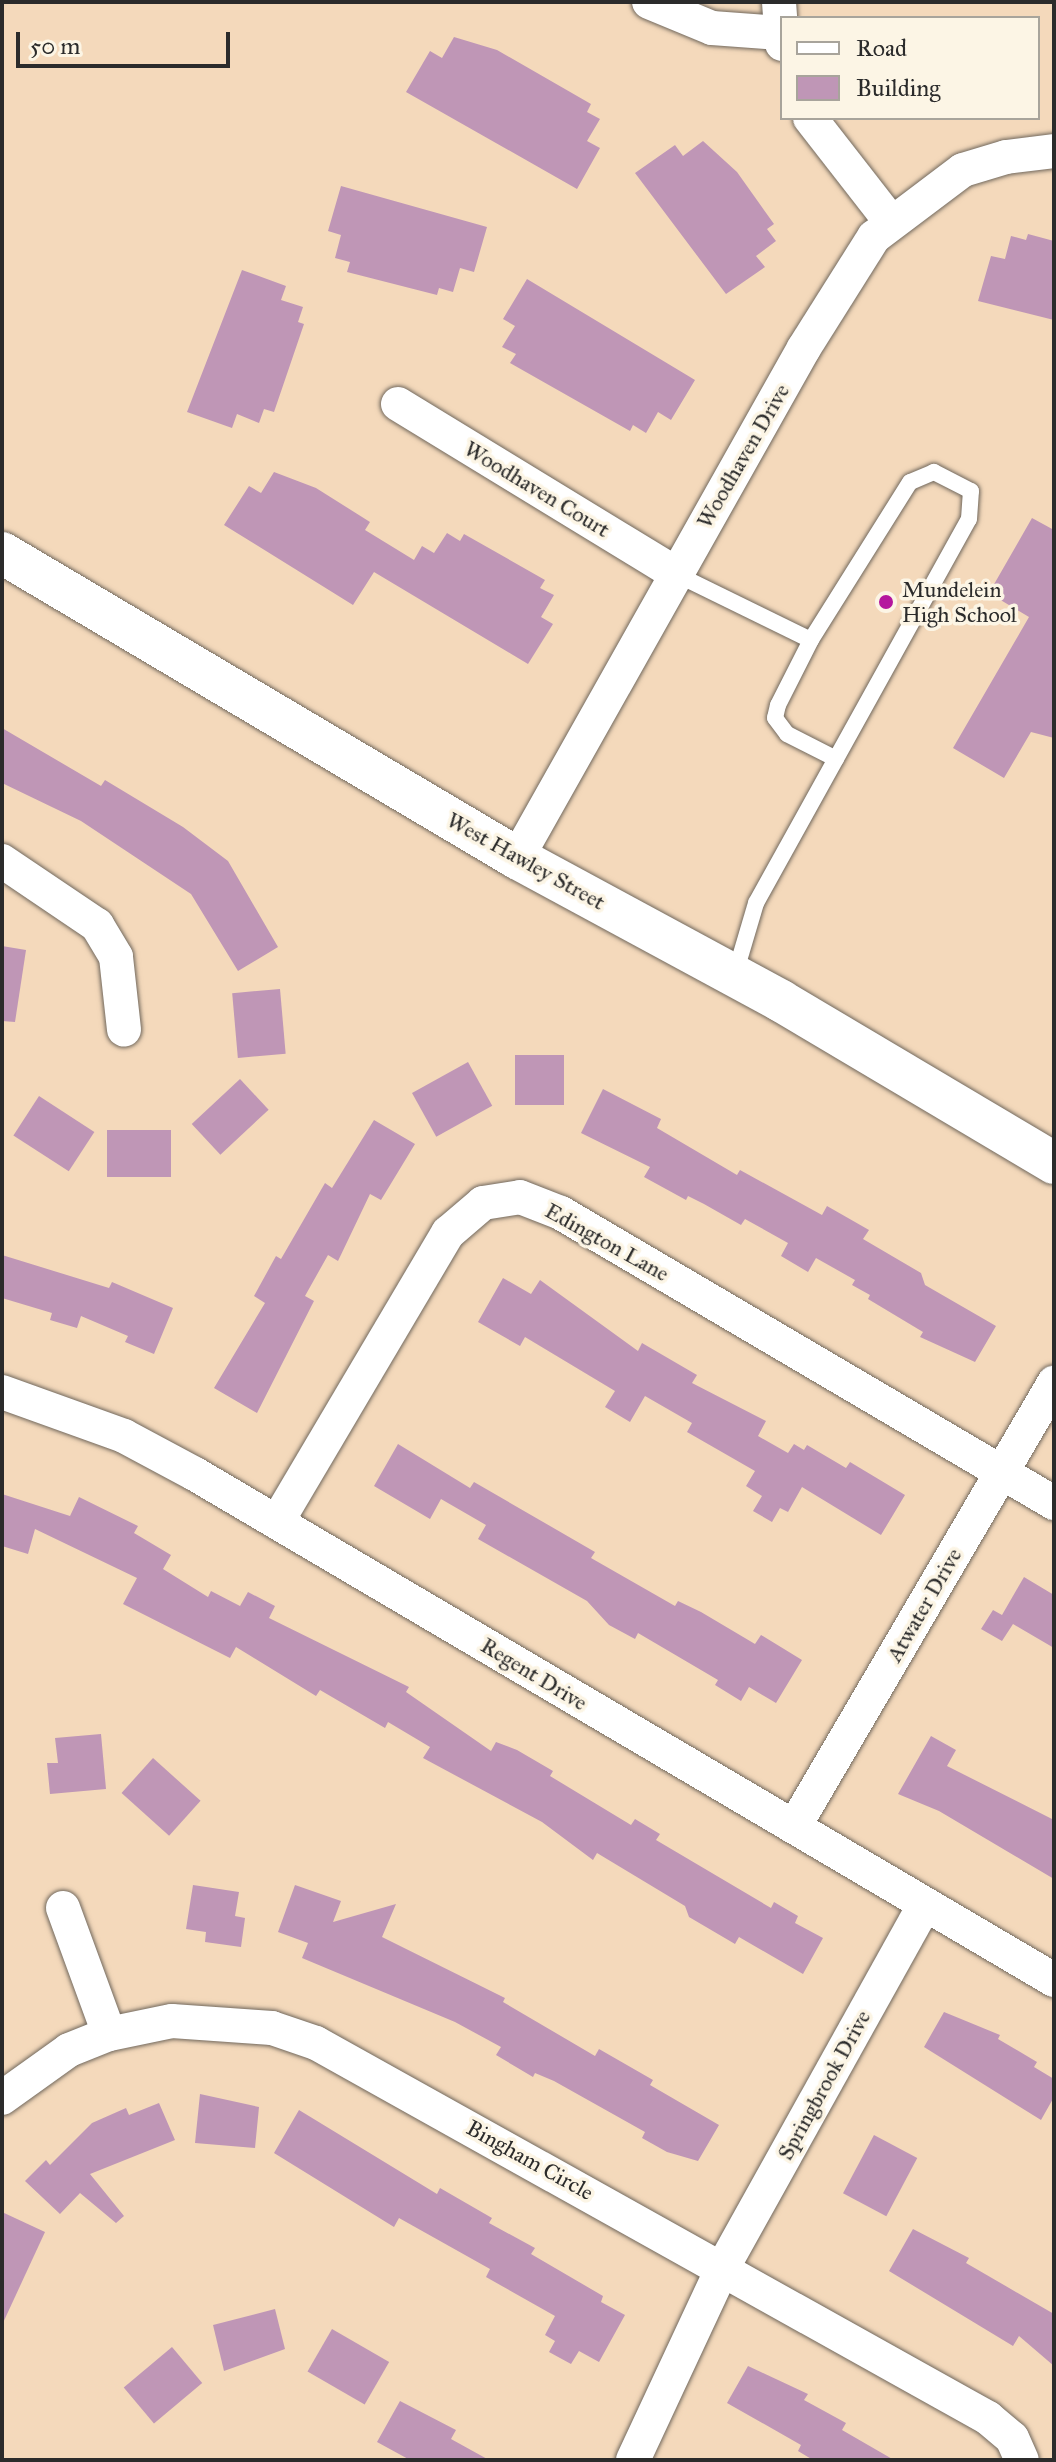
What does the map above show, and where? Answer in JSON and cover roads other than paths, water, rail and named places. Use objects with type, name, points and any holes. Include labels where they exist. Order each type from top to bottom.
[{"type":"street","points":[[649,2],[712,28],[780,26]]},
{"type":"street","points":[[812,120],[891,222]]},
{"type":"street","name":"Woodhaven Drive","points":[[517,858],[804,348],[874,237],[963,170],[1006,157],[1054,151]]},
{"type":"street","name":"Woodhaven Court","points":[[398,404],[676,574]]},
{"type":"street","name":"West Hawley Street","points":[[2,553],[517,858],[735,976],[1054,1163]]},
{"type":"street","points":[[2,861],[97,925],[116,957],[124,1030]]},
{"type":"street","name":"Edington Lane","points":[[277,1522],[448,1233],[483,1203],[520,1197],[561,1213],[1003,1470],[1054,1503]]},
{"type":"street","name":"Atwater Drive","points":[[794,1827],[1054,1383]]},
{"type":"street","name":"Regent Drive","points":[[2,1392],[124,1436],[277,1522],[1054,1980]]},
{"type":"street","name":"Springbrook Drive","points":[[633,2460],[723,2267],[925,1904]]},
{"type":"street","points":[[63,1908],[109,2034]]},
{"type":"street","name":"Bingham Circle","points":[[2,2098],[69,2050],[109,2034],[172,2021],[223,2021],[272,2028],[316,2043],[723,2267],[988,2418],[1012,2438],[1022,2460]]},
{"type":"lane","points":[[735,976],[756,903],[836,759],[969,519],[971,491],[934,472],[910,482],[811,640],[775,718],[787,734],[836,759]]},
{"type":"lane","points":[[676,574],[811,640]]},
{"type":"place","name":"Mundelein High School","points":[[886,602]]}]
